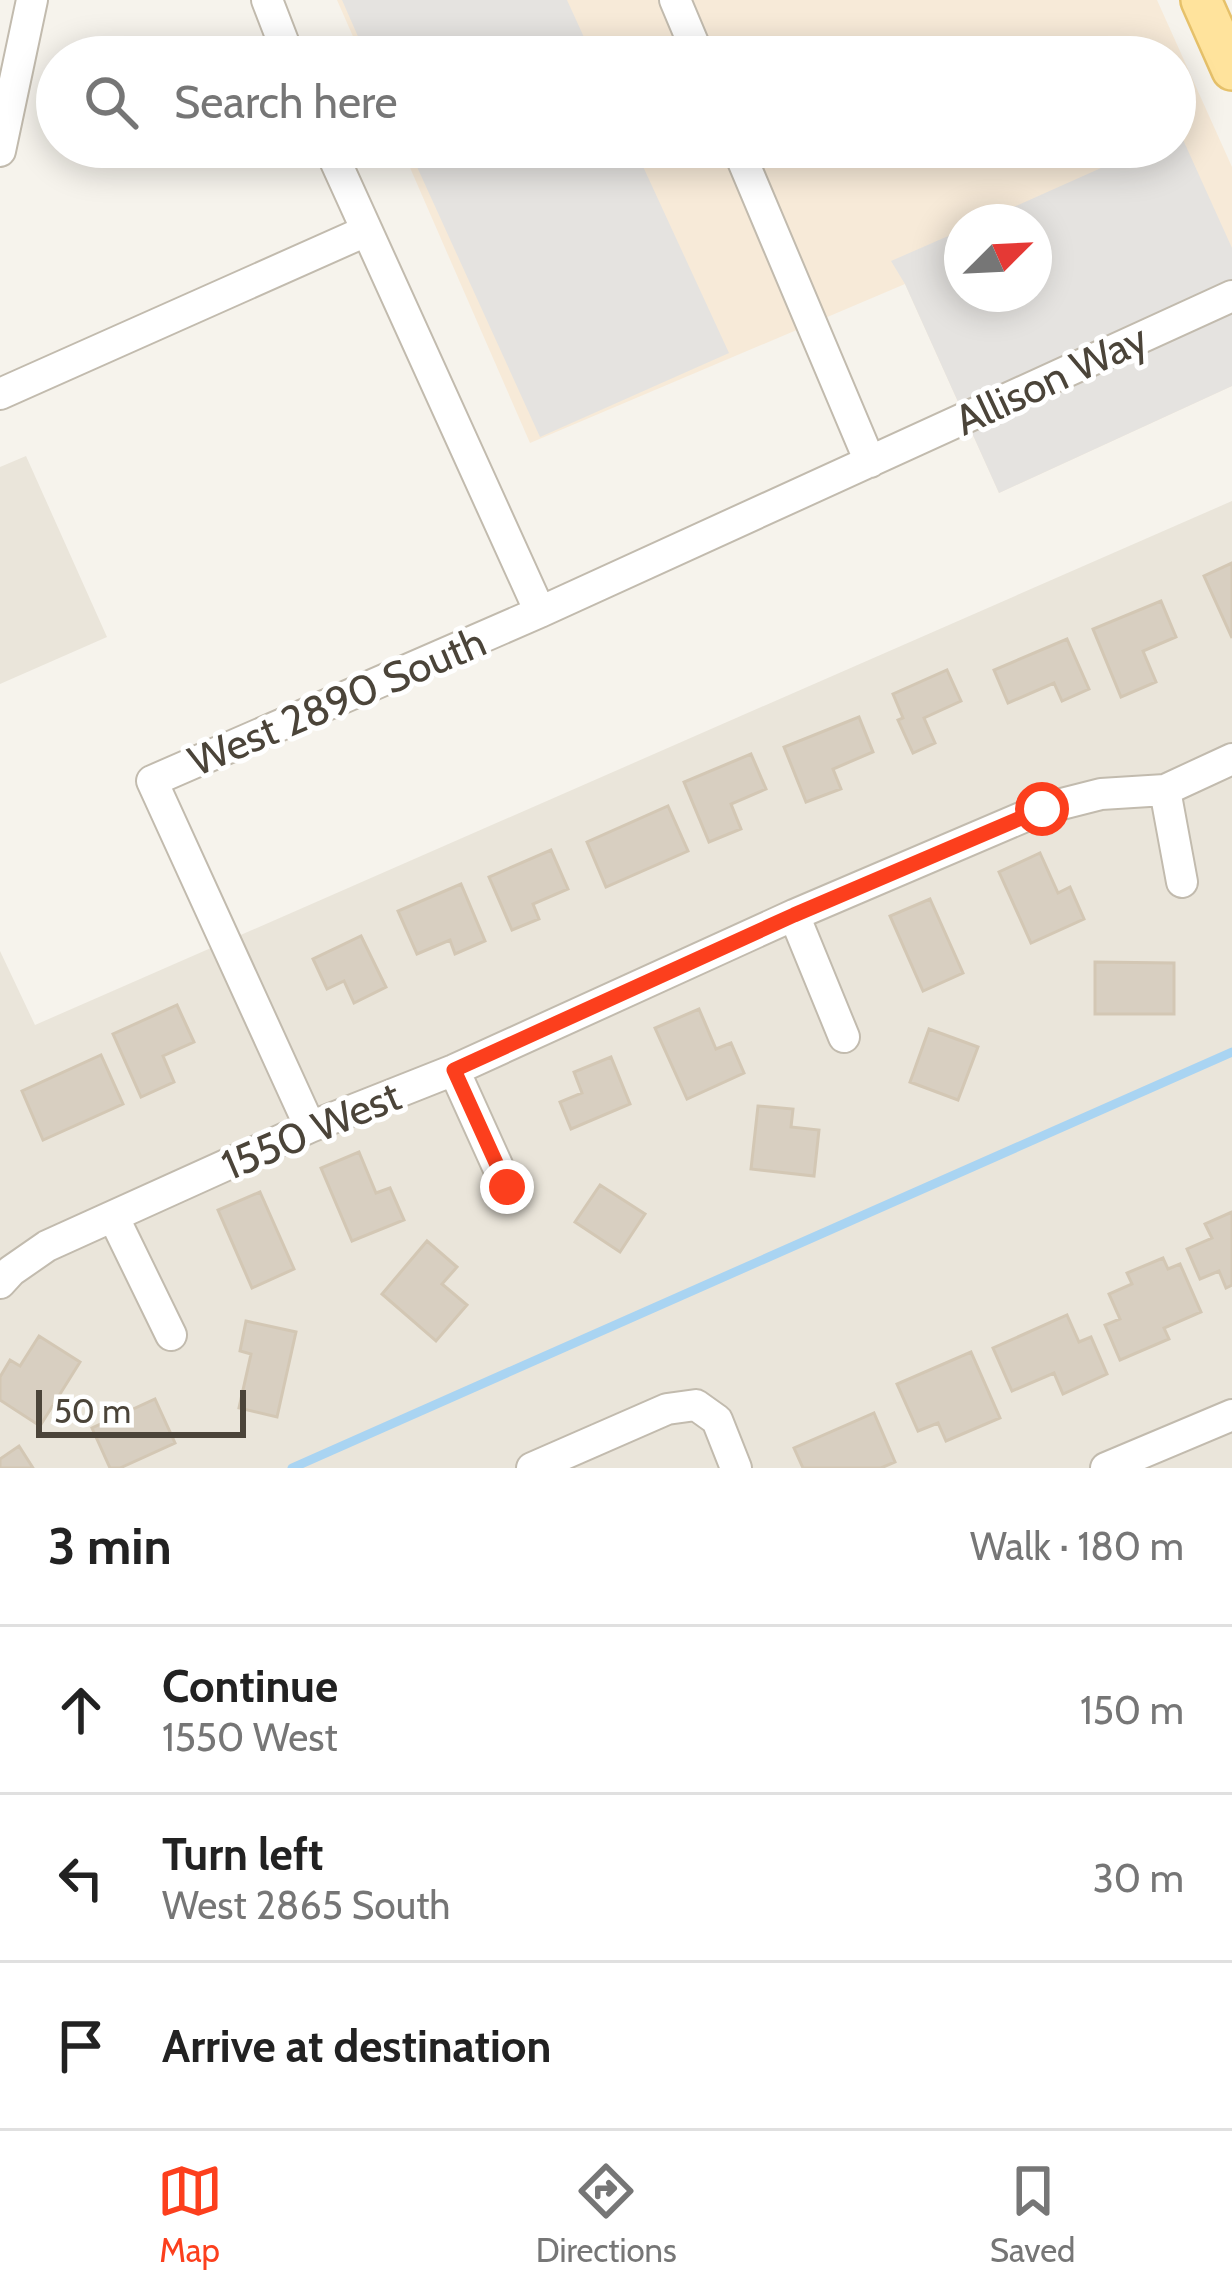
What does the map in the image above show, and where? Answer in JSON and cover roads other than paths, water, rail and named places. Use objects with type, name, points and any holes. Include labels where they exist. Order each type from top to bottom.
[{"type":"main road","points":[[1201,0],[1232,70]]},
{"type":"street","points":[[0,151],[32,0]]},
{"type":"street","points":[[267,0],[281,36]]},
{"type":"street","points":[[675,0],[690,36]]},
{"type":"street","points":[[338,168],[540,612]]},
{"type":"street","points":[[746,168],[870,462]]},
{"type":"street","points":[[0,394],[366,231]]},
{"type":"street","name":"Allison Way","points":[[540,612],[1232,296]]},
{"type":"street","name":"West 2890 South","points":[[310,1127],[152,781],[540,612]]},
{"type":"street","name":"1550 West","points":[[0,1283],[47,1246],[1042,809],[1101,794],[1166,790],[1232,759]]},
{"type":"street","points":[[1166,790],[1182,882]]},
{"type":"street","points":[[794,915],[844,1037]]},
{"type":"street","points":[[454,1070],[507,1187]]},
{"type":"street","points":[[114,1218],[171,1335]]},
{"type":"street","points":[[532,1468],[667,1408],[696,1405],[717,1420],[736,1468]]},
{"type":"street","points":[[1106,1468],[1232,1415]]},
{"type":"waterway","points":[[292,1468],[1232,1052]]}]
